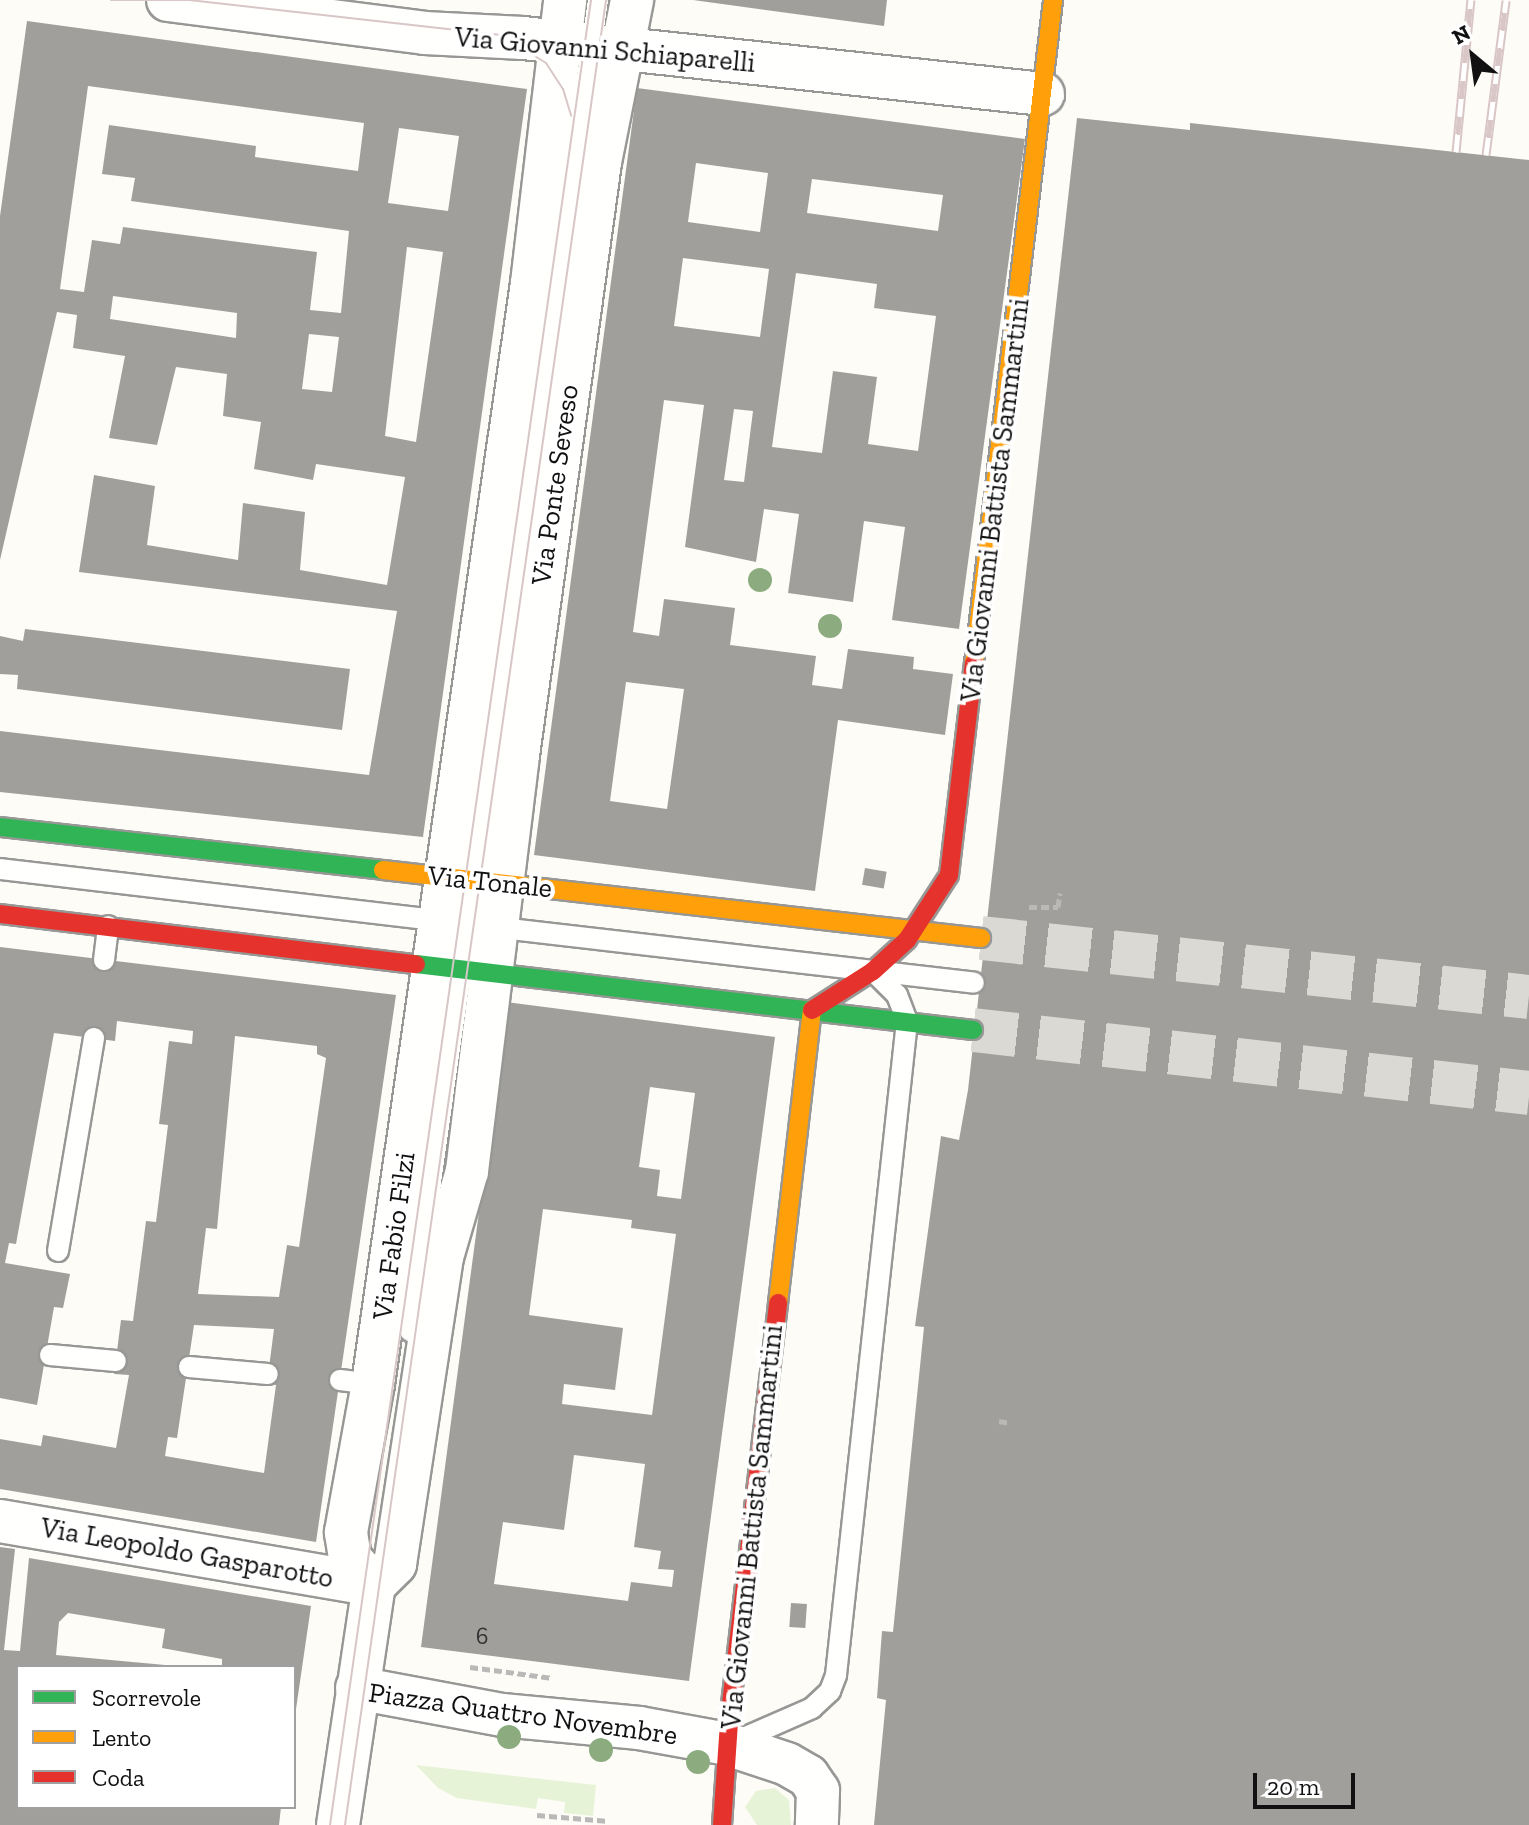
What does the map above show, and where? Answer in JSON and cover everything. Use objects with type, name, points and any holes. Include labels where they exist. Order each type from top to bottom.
[{"type":"street","name":"Via Giovanni Schiaparelli","points":[[168,0],[425,33],[591,45],[1043,94]]},
{"type":"street","name":"Via Ponte Seveso","points":[[473,880],[600,162],[591,45],[565,0]]},
{"type":"street","name":"Via Ponte Seveso","points":[[461,969],[473,880],[534,269],[591,45],[632,0]]},
{"type":"street","name":"Via Giovanni Battista Sammartini","points":[[727,1744],[812,1010],[873,971],[917,931],[945,888],[952,861],[1053,0]]},
{"type":"street","name":"Via Tonale","points":[[0,827],[981,938]]},
{"type":"street","name":"Via Fabio Filzi","points":[[374,1585],[350,1558],[346,1532],[356,1382],[461,969],[473,880]]},
{"type":"street","points":[[0,914],[973,1030]]},
{"type":"street","name":"Via Fabio Filzi","points":[[357,1688],[374,1585],[395,1564],[442,1257],[467,1171],[461,969]]},
{"type":"street","name":"Via Leopoldo Gasparotto","points":[[0,1521],[374,1585]]},
{"type":"street","name":"Piazza Quattro Novembre","points":[[338,1825],[357,1688],[502,1715],[639,1728],[727,1744],[787,1764],[808,1776],[818,1791],[817,1825]]},
{"type":"street","points":[[722,1825],[727,1744]]},
{"type":"lane","name":"Via Ponte Seveso","points":[[591,45],[598,0]]},
{"type":"lane","name":"Via Tonale","points":[[0,869],[974,983]]},
{"type":"lane","points":[[104,960],[108,926]]},
{"type":"lane","points":[[873,971],[897,995],[907,1021]]},
{"type":"lane","name":"Via Giovanni Battista Sammartini","points":[[727,1744],[812,1708],[830,1691],[836,1675],[907,1021]]},
{"type":"lane","points":[[58,1251],[94,1038]]},
{"type":"lane","points":[[50,1355],[116,1361]]},
{"type":"lane","points":[[189,1367],[268,1374]]},
{"type":"path","points":[[1029,907],[1058,907],[1060,893]]},
{"type":"path","points":[[999,1421],[1010,1423]]},
{"type":"path","points":[[470,1667],[552,1678]]},
{"type":"path","points":[[537,1815],[609,1821]]},
{"type":"green space","points":[[416,1765],[596,1785],[593,1816],[564,1813],[565,1802],[538,1798],[536,1809],[457,1798],[438,1788]]},
{"type":"green space","points":[[775,1788],[789,1800],[791,1825],[757,1825],[745,1807],[756,1791]]},
{"type":"building","points":[[693,0],[887,0],[884,26]]},
{"type":"building","points":[[27,21],[527,89],[423,837],[0,792],[0,731],[369,775],[397,611],[79,572],[94,475],[155,486],[147,545],[238,560],[243,503],[305,512],[300,570],[387,585],[405,477],[316,464],[313,480],[254,469],[261,422],[223,416],[227,374],[176,367],[157,445],[109,438],[125,356],[73,348],[77,315],[57,312],[0,560],[0,216]],"holes":[[[88,86],[364,123],[358,171],[255,157],[256,146],[109,125],[102,174],[135,178],[131,201],[349,231],[341,313],[310,310],[317,252],[123,227],[120,244],[92,240],[84,292],[60,289]],[[399,128],[459,136],[448,211],[388,203]],[[407,247],[443,252],[416,442],[385,436]],[[113,296],[237,313],[236,338],[110,319]],[[309,334],[339,337],[332,392],[302,389]]]},
{"type":"building","points":[[637,88],[1025,139],[959,629],[892,620],[905,527],[864,521],[853,602],[788,593],[799,514],[764,509],[756,562],[685,547],[704,405],[664,400],[633,632],[659,636],[664,599],[735,608],[730,645],[816,656],[812,685],[842,689],[848,649],[914,657],[913,669],[953,674],[945,735],[838,720],[815,891],[534,855]],"holes":[[[696,163],[768,173],[760,232],[688,222]],[[812,179],[943,195],[938,231],[807,213]],[[683,258],[769,269],[760,337],[674,326]],[[796,273],[877,284],[874,308],[936,316],[918,451],[868,444],[877,377],[833,371],[822,453],[772,447]],[[734,409],[753,411],[744,482],[724,480]],[[626,682],[684,689],[667,809],[610,801]]]},
{"type":"building","points":[[1077,118],[1190,130],[1190,123],[1529,160],[1529,1825],[874,1825],[886,1700],[877,1698],[882,1631],[893,1632],[924,1327],[915,1326],[941,1136],[959,1140],[968,1090]]},
{"type":"building","points":[[25,629],[350,669],[342,730],[17,689],[18,675],[0,674],[0,636],[23,641]]},
{"type":"building","points":[[865,868],[887,872],[884,889],[862,885]]},
{"type":"building","points":[[0,947],[396,995],[316,1542],[0,1489],[0,1439],[41,1446],[43,1435],[116,1448],[129,1375],[114,1374],[121,1320],[133,1321],[146,1221],[156,1222],[168,1125],[159,1124],[169,1041],[192,1044],[193,1031],[117,1021],[115,1041],[54,1033],[16,1244],[9,1243],[5,1263],[70,1274],[63,1308],[54,1307],[37,1405],[0,1398]],"holes":[[[235,1036],[317,1046],[317,1054],[326,1058],[299,1247],[287,1245],[279,1297],[198,1294],[206,1228],[217,1229]],[[194,1325],[274,1329],[267,1383],[276,1385],[264,1473],[165,1456],[168,1437],[177,1438]]]},
{"type":"building","points":[[507,1002],[775,1037],[689,1681],[421,1647]],"holes":[[[650,1087],[695,1093],[681,1199],[657,1196],[660,1170],[639,1167]],[[543,1209],[632,1220],[631,1228],[676,1234],[652,1415],[562,1404],[564,1384],[615,1390],[623,1328],[529,1315]],[[574,1455],[645,1464],[634,1547],[661,1551],[658,1569],[674,1570],[672,1587],[631,1582],[628,1601],[494,1584],[503,1522],[564,1530]]]},
{"type":"building","points":[[0,1547],[15,1549],[4,1650],[20,1651],[29,1558],[311,1606],[296,1709],[296,1665],[222,1665],[222,1659],[162,1648],[165,1629],[68,1613],[59,1622],[56,1655],[165,1665],[16,1665],[16,1809],[281,1809],[279,1825],[0,1825]]},
{"type":"building","points":[[791,1603],[807,1604],[805,1628],[789,1627]]},
{"type":"tunnel","points":[[981,938],[1529,997]]},
{"type":"tunnel","points":[[973,1030],[1529,1093]]},
{"type":"tram line","points":[[111,0],[189,0],[501,35],[546,63],[563,89],[571,116]]},
{"type":"tram line","points":[[330,1825],[591,0]]},
{"type":"tram line","points":[[345,1825],[606,0]]},
{"type":"railway","points":[[1456,152],[1471,0]]},
{"type":"railway","points":[[1486,155],[1506,0]]},
{"type":"traffic: fast","points":[[0,827],[383,870]]},
{"type":"traffic: fast","points":[[416,964],[973,1030]]},
{"type":"traffic: slow","points":[[974,663],[1053,0]]},
{"type":"traffic: slow","points":[[383,870],[981,938]]},
{"type":"traffic: slow","points":[[778,1303],[812,1010]]},
{"type":"traffic: jam","points":[[812,1010],[873,971],[907,940],[949,875],[974,663]]},
{"type":"traffic: jam","points":[[0,914],[416,964]]},
{"type":"traffic: jam","points":[[722,1825],[729,1721],[778,1303]]}]
